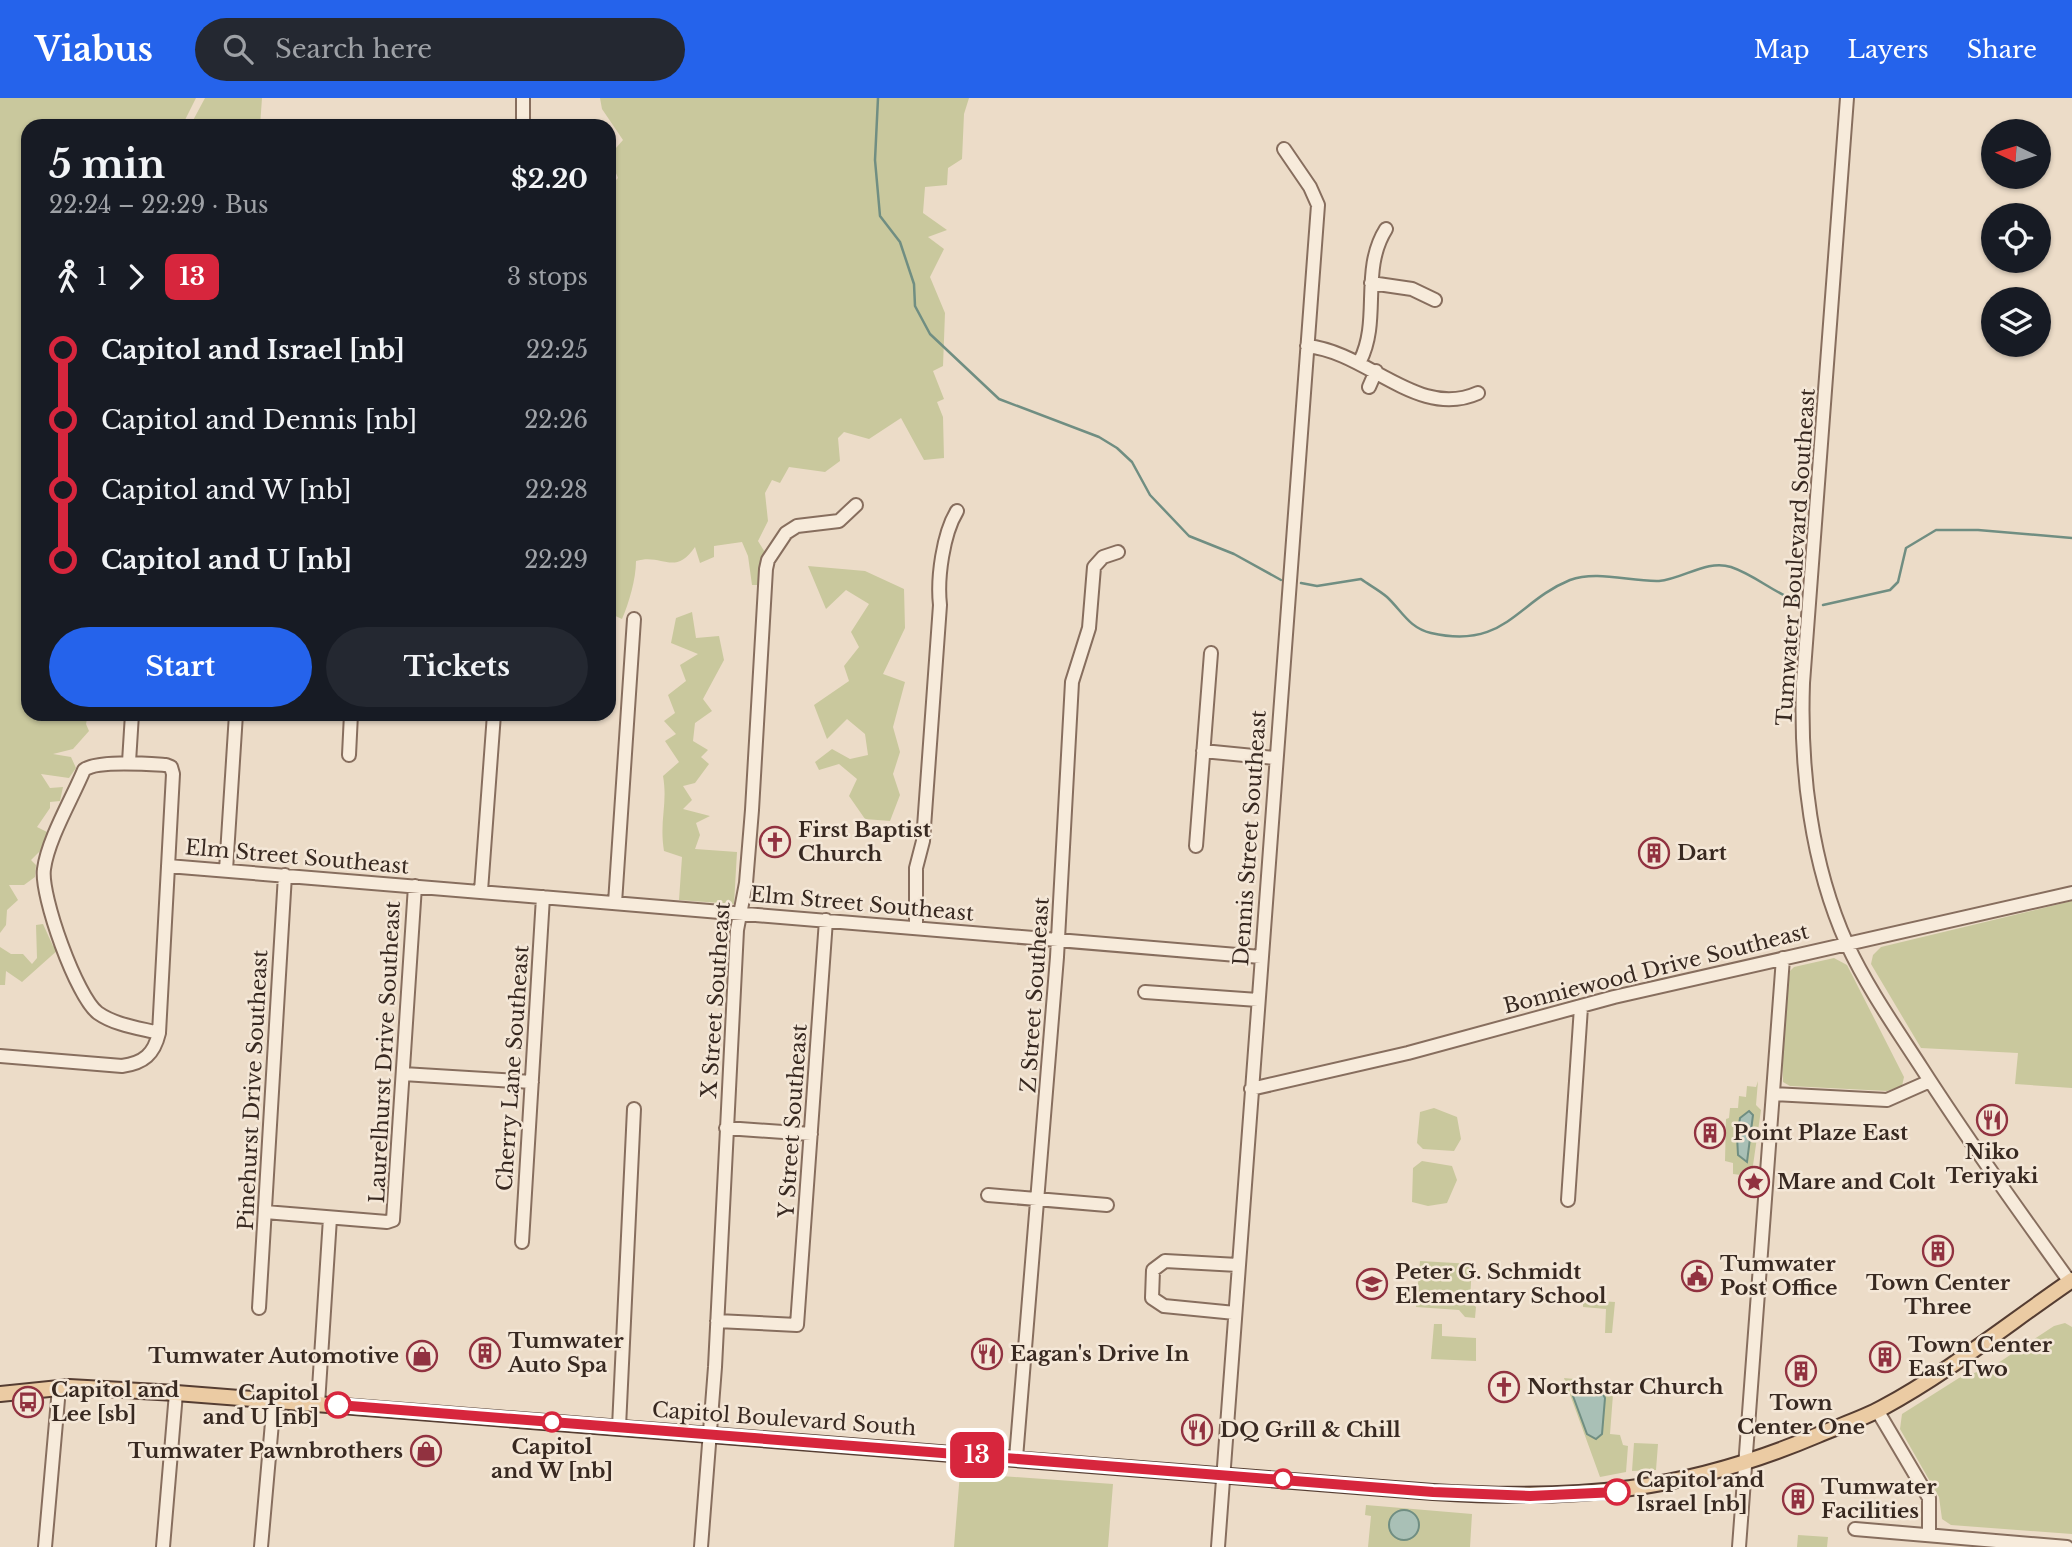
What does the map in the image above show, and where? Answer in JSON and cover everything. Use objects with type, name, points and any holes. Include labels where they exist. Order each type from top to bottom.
[{"type":"main road","name":"Capitol Boulevard South","points":[[0,1394],[64,1388],[176,1393],[1456,1493],[1555,1496],[1622,1491],[1745,1464],[1877,1410],[1945,1369],[2071,1284]]},
{"type":"street","points":[[523,98],[523,119]]},
{"type":"street","name":"Tumwater Boulevard Southeast","points":[[1847,98],[1802,704],[1805,768],[1812,823],[1827,888],[1847,944],[1882,1008],[2071,1284]]},
{"type":"street","name":"Dennis Street Southeast","points":[[1218,1547],[1318,205],[1310,176],[1283,149]]},
{"type":"street","points":[[1360,361],[1368,341],[1376,250],[1386,229]]},
{"type":"street","points":[[1371,283],[1412,289],[1435,300]]},
{"type":"street","points":[[1307,346],[1335,350],[1432,399],[1457,400],[1478,393]]},
{"type":"street","points":[[1369,387],[1376,371]]},
{"type":"street","name":"X Street Southeast","points":[[701,1547],[740,913],[752,810],[766,569],[768,560],[786,533],[797,526],[839,521],[856,505]]},
{"type":"street","points":[[916,927],[916,868],[923,841],[940,605],[939,583],[947,528],[957,511]]},
{"type":"street","name":"Z Street Southeast","points":[[1016,1458],[1040,1200],[1072,682],[1090,628],[1094,567],[1103,557],[1118,552]]},
{"type":"street","points":[[615,903],[634,620]]},
{"type":"street","points":[[1196,846],[1211,653]]},
{"type":"street","points":[[129,762],[132,721]]},
{"type":"street","points":[[226,870],[236,721]]},
{"type":"street","points":[[349,755],[351,721]]},
{"type":"street","points":[[481,891],[493,721]]},
{"type":"street","points":[[1203,751],[1276,758]]},
{"type":"street","points":[[0,1056],[122,1066],[137,1063],[150,1055],[159,1032],[171,767],[129,762],[118,766],[94,764],[84,770],[47,859],[43,882],[55,927],[91,1007],[112,1020],[159,1032]]},
{"type":"street","name":"Elm Street Southeast","points":[[168,866],[1261,957]]},
{"type":"street","name":"Pinehurst Drive Southeast","points":[[259,1308],[285,875]]},
{"type":"street","name":"Laurelhurst Drive Southeast","points":[[330,1218],[393,1220],[415,886]]},
{"type":"street","name":"Bonniewood Drive Southeast","points":[[1251,1089],[1408,1053],[1581,1007],[1783,958],[2072,893]]},
{"type":"street","name":"Cherry Lane Southeast","points":[[522,1242],[543,897]]},
{"type":"street","name":"Y Street Southeast","points":[[717,1321],[797,1325],[827,920]]},
{"type":"street","points":[[1739,1547],[1783,958]]},
{"type":"street","points":[[1145,992],[1258,1000]]},
{"type":"street","points":[[1568,1200],[1581,1007]]},
{"type":"street","points":[[403,1074],[532,1082]]},
{"type":"street","points":[[1773,1094],[1887,1100],[1930,1081]]},
{"type":"street","points":[[619,1427],[634,1109]]},
{"type":"street","points":[[726,1128],[811,1134]]},
{"type":"street","points":[[988,1195],[1107,1205]]},
{"type":"street","points":[[265,1212],[330,1218],[318,1404]]},
{"type":"street","points":[[1234,1313],[1164,1306],[1152,1298],[1151,1280],[1153,1270],[1165,1261],[1238,1265]]},
{"type":"street","points":[[45,1547],[64,1388]]},
{"type":"street","points":[[163,1547],[176,1393]]},
{"type":"street","points":[[261,1547],[274,1400]]},
{"type":"street","points":[[1877,1410],[1929,1498],[1929,1535]]},
{"type":"street","points":[[1855,1529],[2067,1547]]},
{"type":"green space","points":[[0,98],[196,98],[186,119],[21,119],[21,721],[87,721],[89,731],[73,749],[53,754],[71,757],[76,768],[69,778],[41,774],[50,788],[63,787],[60,801],[50,802],[50,808],[37,827],[47,832],[41,850],[31,860],[36,865],[35,877],[24,885],[9,885],[18,900],[7,910],[6,925],[0,933]]},
{"type":"green space","points":[[205,98],[262,98],[260,119],[194,119]]},
{"type":"green space","points":[[600,98],[969,98],[964,114],[962,159],[948,168],[947,185],[925,187],[923,213],[947,230],[928,237],[944,249],[930,277],[945,313],[943,366],[933,371],[944,399],[937,402],[943,417],[944,458],[924,460],[901,418],[869,439],[844,432],[838,438],[840,461],[825,472],[789,467],[780,483],[772,480],[765,493],[768,521],[758,541],[766,554],[758,585],[752,585],[748,556],[742,542],[714,546],[714,557],[700,563],[695,547],[688,556],[674,563],[645,559],[636,561],[632,591],[622,619],[616,616],[616,148],[623,140],[616,130],[616,119],[609,119],[602,109]]},
{"type":"green space","points":[[808,566],[865,571],[904,589],[905,628],[883,674],[905,682],[893,727],[900,752],[893,774],[900,795],[890,821],[865,819],[849,796],[857,779],[839,764],[819,770],[815,762],[832,749],[850,759],[868,755],[865,734],[847,719],[827,739],[814,705],[849,681],[844,666],[859,647],[851,632],[869,604],[846,590],[826,609]]},
{"type":"green space","points":[[692,612],[696,638],[719,636],[724,660],[703,699],[712,711],[695,723],[693,741],[708,750],[701,757],[709,764],[695,783],[683,786],[692,800],[683,809],[710,816],[696,823],[700,835],[695,849],[737,852],[734,904],[679,900],[682,857],[664,851],[663,776],[679,762],[665,741],[676,734],[664,721],[675,713],[668,695],[686,681],[680,665],[698,654],[671,643],[676,618]]},
{"type":"green space","points":[[2072,901],[2072,1088],[2015,1084],[2018,1053],[1921,1048],[1871,964],[1873,955],[1881,947]]},
{"type":"green space","points":[[43,924],[53,946],[59,949],[22,982],[6,971],[5,985],[0,985],[0,947],[11,954],[23,954],[32,964],[37,958],[36,925]]},
{"type":"green space","points":[[1834,958],[1847,965],[1904,1077],[1902,1086],[1887,1091],[1790,1086],[1783,1082],[1782,1039],[1790,971],[1794,967]]},
{"type":"green space","points":[[1758,1081],[1756,1105],[1761,1110],[1750,1186],[1740,1186],[1741,1175],[1733,1174],[1733,1163],[1725,1161],[1726,1119],[1729,1118],[1730,1108],[1738,1108],[1739,1096],[1746,1097],[1747,1086],[1756,1087]]},
{"type":"green space","points":[[1434,1108],[1457,1117],[1461,1139],[1454,1151],[1423,1149],[1417,1143],[1420,1112]]},
{"type":"green space","points":[[1422,1161],[1452,1166],[1457,1180],[1447,1203],[1428,1206],[1412,1202],[1413,1168]]},
{"type":"green space","points":[[1420,1261],[1472,1264],[1470,1301],[1476,1307],[1475,1318],[1465,1317],[1459,1310],[1416,1307]]},
{"type":"green space","points":[[1583,1300],[1615,1302],[1612,1333],[1605,1333],[1606,1309],[1583,1307]]},
{"type":"green space","points":[[2065,1323],[2072,1327],[2072,1534],[1951,1525],[1942,1519],[1939,1497],[1900,1429],[1902,1414],[1959,1378],[1992,1367],[2054,1326]]},
{"type":"green space","points":[[1434,1324],[1442,1324],[1442,1336],[1476,1338],[1476,1361],[1431,1359]]},
{"type":"green space","points":[[1564,1378],[1575,1379],[1575,1384],[1596,1386],[1598,1381],[1614,1381],[1610,1434],[1620,1435],[1623,1445],[1628,1446],[1626,1472],[1600,1477]]},
{"type":"green space","points":[[1634,1443],[1658,1444],[1656,1470],[1632,1471]]},
{"type":"green space","points":[[960,1473],[1113,1484],[1108,1547],[954,1547]]},
{"type":"green space","points":[[1366,1505],[1472,1514],[1470,1547],[1368,1547],[1371,1516],[1365,1515]]},
{"type":"green space","points":[[1798,1535],[1828,1537],[1827,1547],[1797,1547]]},
{"type":"shaded area","points":[[1749,1111],[1753,1115],[1747,1162],[1738,1155],[1737,1136],[1740,1118]]},
{"type":"shaded area","points":[[1600,1389],[1605,1398],[1602,1434],[1596,1439],[1587,1434],[1573,1396],[1578,1390]]},
{"type":"shaded area","points":[[1404,1510],[1415,1514],[1419,1525],[1415,1536],[1404,1540],[1393,1536],[1389,1525],[1393,1514]]},
{"type":"waterway","points":[[878,98],[875,160],[880,216],[900,242],[914,284],[915,306],[930,334],[999,399],[1099,437],[1117,448],[1132,462],[1150,495],[1189,536],[1234,554],[1281,580]]},
{"type":"waterway","points":[[1823,605],[1890,590],[1898,582],[1906,548],[1936,530],[1978,530],[2072,538]]},
{"type":"waterway","points":[[1301,583],[1317,586],[1361,579],[1387,597],[1406,618],[1423,631],[1456,637],[1493,630],[1552,589],[1580,577],[1603,576],[1659,581],[1704,567],[1722,565],[1740,570],[1797,601]]},
{"type":"bus line","name":"13","points":[[338,1405],[1433,1492],[1530,1496],[1617,1492]]},
{"type":"place","name":"First Baptist Church","points":[[775,842]]},
{"type":"place","name":"Dart","points":[[1654,853]]},
{"type":"place","name":"Niko Teriyaki","points":[[1992,1120]]},
{"type":"place","name":"Point Plaze East","points":[[1710,1133]]},
{"type":"place","name":"Mare and Colt","points":[[1754,1182]]},
{"type":"place","name":"Town Center Three","points":[[1938,1251]]},
{"type":"place","name":"Tumwater Post Office","points":[[1697,1276]]},
{"type":"place","name":"Peter G. Schmidt Elementary School","points":[[1372,1284]]},
{"type":"place","name":"Tumwater Auto Spa","points":[[485,1353]]},
{"type":"place","name":"Eagan's Drive In","points":[[987,1354]]},
{"type":"place","name":"Tumwater Automotive","points":[[422,1356]]},
{"type":"place","name":"Town Center East Two","points":[[1885,1357]]},
{"type":"place","name":"Town Center One","points":[[1801,1371]]},
{"type":"place","name":"Northstar Church","points":[[1504,1387]]},
{"type":"place","name":"Capitol and Lee [sb]","points":[[28,1402]]},
{"type":"place","name":"Capitol and U [nb]","points":[[338,1405]]},
{"type":"place","name":"Capitol and W [nb]","points":[[552,1422]]},
{"type":"place","name":"DQ Grill & Chill","points":[[1197,1430]]},
{"type":"place","name":"Tumwater Pawnbrothers","points":[[426,1451]]},
{"type":"place","name":"Capitol and Israel [nb]","points":[[1617,1492]]},
{"type":"place","name":"Tumwater Facilities","points":[[1798,1499]]}]
